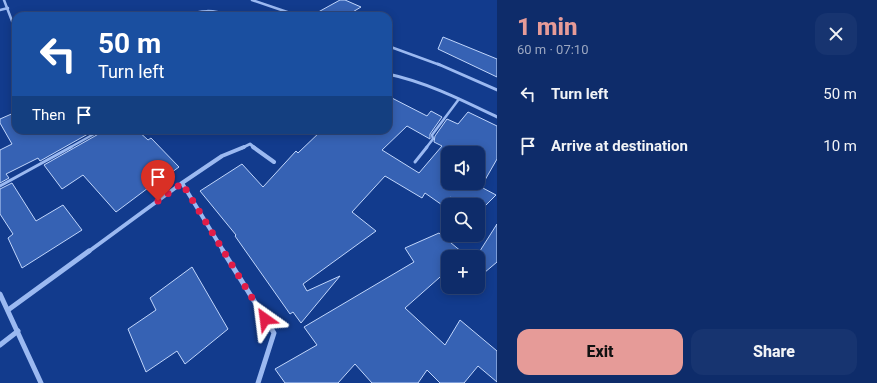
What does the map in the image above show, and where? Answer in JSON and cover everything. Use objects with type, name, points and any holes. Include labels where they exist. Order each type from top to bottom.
[{"type":"street","points":[[4,0],[12,21]]},
{"type":"street","points":[[252,0],[287,12]]},
{"type":"street","points":[[0,10],[8,8]]},
{"type":"street","points":[[195,12],[209,10],[221,12]]},
{"type":"street","points":[[392,47],[430,61],[497,90]]},
{"type":"street","points":[[392,75],[406,78],[459,99],[497,117]]},
{"type":"street","points":[[8,310],[182,183],[222,156],[250,144],[274,162]]},
{"type":"street","points":[[182,183],[274,333],[258,383]]},
{"type":"street","points":[[0,294],[41,383]]},
{"type":"street","points":[[0,345],[18,331]]},
{"type":"lane","points":[[415,162],[433,139],[432,135],[459,99]]},
{"type":"lane","points":[[0,186],[94,134]]},
{"type":"building","points":[[340,0],[345,0],[361,7],[353,12],[318,12]]},
{"type":"building","points":[[443,37],[497,59],[497,77],[438,49]]},
{"type":"building","points":[[392,98],[427,116],[431,111],[442,117],[430,134],[430,139],[407,126],[382,150],[419,173],[441,147],[441,190],[485,189],[496,195],[485,206],[485,198],[441,198],[441,204],[425,193],[422,198],[385,176],[352,212],[376,231],[303,284],[307,291],[340,276],[301,323],[293,312],[290,314],[235,236],[236,235],[200,191],[242,164],[263,187],[296,151],[298,153],[318,134],[392,134]]},
{"type":"building","points":[[468,112],[497,126],[497,159],[485,180],[485,146],[442,146],[434,142],[435,136],[447,119],[458,124]]},
{"type":"building","points":[[12,114],[12,134],[88,134],[40,161],[38,158],[6,174],[9,178],[0,183],[0,150],[12,144],[0,123],[0,119]]},
{"type":"building","points":[[98,134],[141,134],[148,140],[151,138],[179,167],[116,212],[83,175],[62,189],[44,165]]},
{"type":"building","points":[[12,183],[36,221],[63,205],[82,230],[22,268],[8,238],[13,234],[0,214],[0,189]]},
{"type":"building","points":[[497,224],[497,262],[485,272],[485,250],[481,250]]},
{"type":"building","points":[[439,233],[441,235],[441,242],[450,242],[460,250],[441,250],[441,276],[405,308],[445,345],[460,320],[497,351],[497,382],[478,366],[464,383],[440,383],[427,370],[418,383],[372,383],[355,364],[338,383],[285,383],[275,369],[317,345],[304,327],[414,262],[405,248]]},
{"type":"building","points":[[192,267],[228,329],[185,364],[177,351],[146,372],[128,329],[156,310],[150,298]]},
{"type":"route","points":[[158,201],[182,183],[265,319]]}]
